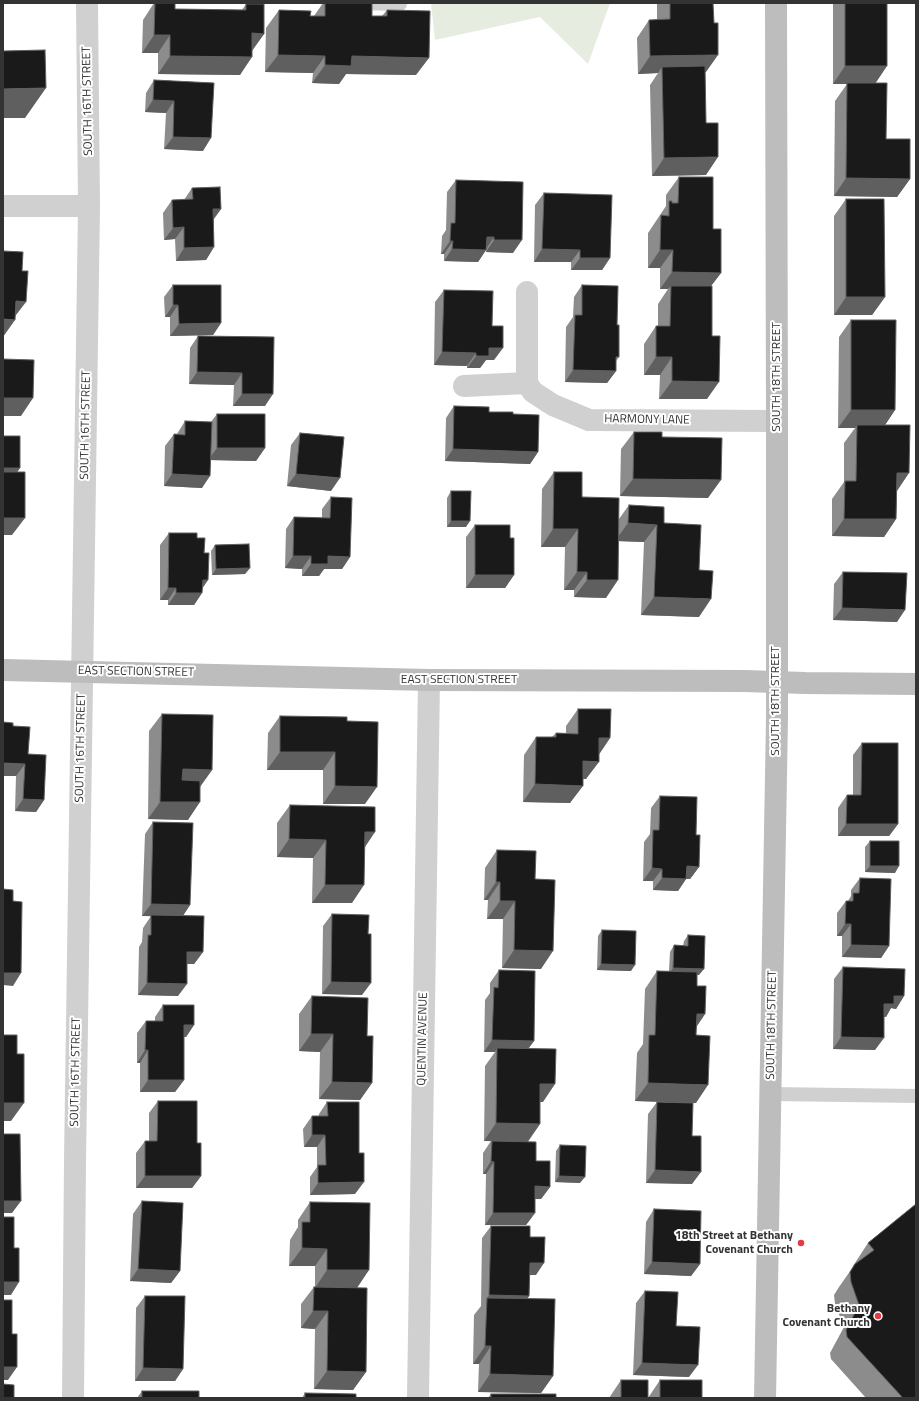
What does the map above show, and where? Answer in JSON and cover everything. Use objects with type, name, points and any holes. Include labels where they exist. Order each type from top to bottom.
[{"type":"street","name":"SOUTH 16TH STREET","points":[[73,1398],[89,206],[87,3]]},
{"type":"street","name":"SOUTH 18TH STREET","points":[[765,1398],[771,1094],[776,683],[778,422],[776,3]]},
{"type":"street","points":[[3,206],[89,206]]},
{"type":"street","points":[[464,386],[527,383],[527,292]]},
{"type":"street","name":"HARMONY LANE","points":[[527,383],[533,392],[553,404],[589,420],[778,422]]},
{"type":"street","name":"EAST SECTION STREET","points":[[3,670],[429,680],[745,681],[776,683],[916,684]]},
{"type":"street","name":"QUENTIN AVENUE","points":[[418,1398],[429,680]]},
{"type":"lane","points":[[357,3],[400,4]]},
{"type":"lane","points":[[771,1094],[916,1096]]},
{"type":"shaded area","points":[[431,3],[610,3],[588,64],[540,17],[435,40]]},
{"type":"building","points":[[155,3],[175,3],[175,9],[246,10],[246,4],[264,4],[264,34],[252,33],[252,57],[170,56],[170,35],[154,35]]},
{"type":"building","points":[[325,3],[372,3],[372,16],[387,16],[387,10],[430,11],[429,58],[352,56],[351,66],[325,65],[325,56],[278,55],[279,10],[311,11],[310,16],[325,16]]},
{"type":"building","points":[[670,3],[713,3],[714,23],[718,23],[718,55],[650,56],[649,20],[670,19]]},
{"type":"building","points":[[845,3],[887,3],[887,66],[845,66]]},
{"type":"building","points":[[45,50],[46,88],[3,89],[3,51]]},
{"type":"building","points":[[705,66],[706,123],[718,123],[718,157],[664,158],[662,67]]},
{"type":"building","points":[[154,80],[214,83],[211,138],[173,137],[174,101],[153,100]]},
{"type":"building","points":[[847,83],[887,83],[886,139],[910,139],[910,179],[846,178]]},
{"type":"building","points":[[679,177],[713,177],[713,229],[721,229],[721,273],[672,272],[673,250],[660,250],[661,215],[669,216],[669,201],[672,201],[672,203],[678,203]]},
{"type":"building","points":[[456,180],[523,182],[522,240],[494,240],[494,237],[487,237],[486,250],[452,249],[453,241],[450,241],[451,223],[455,223]]},
{"type":"building","points":[[220,187],[221,209],[213,209],[214,247],[184,248],[184,227],[173,228],[172,200],[193,199],[192,188]]},
{"type":"building","points":[[544,193],[612,195],[610,258],[580,258],[580,250],[542,249]]},
{"type":"building","points":[[846,199],[884,199],[885,297],[846,297]]},
{"type":"building","points":[[3,251],[23,252],[22,271],[28,271],[26,302],[16,301],[15,320],[3,319]]},
{"type":"building","points":[[173,285],[221,285],[221,323],[179,324],[178,305],[173,305]]},
{"type":"building","points":[[582,285],[618,286],[617,325],[619,325],[619,357],[616,357],[616,371],[573,370],[575,315],[582,315]]},
{"type":"building","points":[[671,286],[712,286],[712,336],[720,336],[719,382],[672,381],[672,357],[656,357],[656,326],[670,326]]},
{"type":"building","points":[[444,290],[493,291],[492,326],[503,326],[503,348],[489,348],[489,356],[476,356],[476,353],[442,352]]},
{"type":"building","points":[[851,320],[896,320],[895,410],[851,410]]},
{"type":"building","points":[[198,336],[274,337],[273,394],[242,394],[242,373],[197,372]]},
{"type":"building","points":[[3,359],[34,360],[33,398],[3,398]]},
{"type":"building","points":[[454,406],[489,407],[489,412],[513,412],[513,414],[539,415],[538,452],[453,449]]},
{"type":"building","points":[[217,414],[265,414],[265,448],[217,448]]},
{"type":"building","points":[[185,421],[212,422],[210,476],[172,474],[174,434],[185,435]]},
{"type":"building","points":[[857,425],[910,425],[909,473],[897,473],[896,519],[844,519],[845,481],[856,481]]},
{"type":"building","points":[[634,432],[662,432],[662,437],[722,438],[721,480],[633,479]]},
{"type":"building","points":[[300,433],[344,437],[340,478],[296,474]]},
{"type":"building","points":[[3,436],[20,436],[20,468],[3,468]]},
{"type":"building","points":[[3,472],[25,472],[25,518],[4,518],[4,527],[3,527]]},
{"type":"building","points":[[554,472],[582,472],[582,497],[619,498],[618,580],[587,580],[587,572],[577,572],[578,529],[553,529]]},
{"type":"building","points":[[451,491],[471,491],[470,521],[451,521]]},
{"type":"building","points":[[331,497],[352,498],[350,557],[328,556],[328,564],[311,564],[311,556],[293,556],[294,517],[330,518]]},
{"type":"building","points":[[629,505],[664,507],[664,523],[701,525],[699,570],[713,571],[711,599],[654,597],[657,525],[628,523]]},
{"type":"building","points":[[475,525],[510,525],[510,538],[514,538],[514,575],[475,575]]},
{"type":"building","points":[[169,533],[197,533],[197,538],[205,538],[204,553],[209,553],[208,580],[203,580],[202,593],[176,593],[176,588],[168,588]]},
{"type":"building","points":[[249,544],[250,568],[216,569],[215,545]]},
{"type":"building","points":[[843,572],[907,573],[905,610],[842,608]]},
{"type":"building","points":[[578,709],[611,709],[610,738],[599,738],[599,762],[583,761],[583,786],[535,784],[536,737],[556,737],[556,733],[578,734]]},
{"type":"building","points":[[162,714],[213,715],[212,770],[183,769],[182,780],[200,781],[200,802],[160,802]]},
{"type":"building","points":[[280,716],[347,717],[347,721],[378,722],[377,787],[335,786],[335,752],[280,752]]},
{"type":"building","points":[[3,722],[13,723],[13,726],[30,727],[28,754],[46,755],[44,800],[23,799],[25,764],[3,763]]},
{"type":"building","points":[[862,743],[898,743],[898,824],[846,824],[847,795],[861,795]]},
{"type":"building","points":[[660,796],[697,797],[696,835],[700,835],[699,867],[687,866],[686,879],[662,878],[662,869],[652,868],[653,830],[659,830]]},
{"type":"building","points":[[290,805],[375,807],[375,832],[365,832],[364,885],[325,885],[326,840],[289,839]]},
{"type":"building","points":[[153,822],[193,823],[190,905],[151,904]]},
{"type":"building","points":[[870,841],[899,841],[899,866],[870,866]]},
{"type":"building","points":[[497,850],[536,851],[535,879],[555,880],[553,951],[514,950],[515,901],[500,901],[500,882],[496,882]]},
{"type":"building","points":[[860,878],[891,879],[889,946],[851,945],[851,924],[845,924],[846,901],[853,901],[853,893],[859,893]]},
{"type":"building","points":[[3,889],[13,890],[13,901],[22,902],[21,973],[3,973]]},
{"type":"building","points":[[332,914],[369,915],[368,934],[371,934],[371,983],[331,982]]},
{"type":"building","points":[[151,915],[204,916],[203,952],[187,952],[187,984],[147,983],[148,935],[151,935]]},
{"type":"building","points":[[602,930],[636,931],[635,965],[601,964]]},
{"type":"building","points":[[688,935],[705,936],[704,969],[673,968],[674,945],[688,946]]},
{"type":"building","points":[[843,967],[905,969],[904,996],[894,996],[894,1004],[884,1004],[884,1038],[841,1037]]},
{"type":"building","points":[[499,970],[535,971],[534,1041],[492,1040],[494,987],[498,988]]},
{"type":"building","points":[[657,971],[697,972],[697,986],[706,986],[705,1014],[697,1014],[696,1035],[710,1036],[708,1085],[648,1083],[649,1035],[655,1035]]},
{"type":"building","points":[[312,996],[368,998],[367,1036],[373,1036],[372,1083],[332,1082],[333,1034],[311,1034]]},
{"type":"building","points":[[163,1005],[194,1005],[194,1025],[184,1025],[184,1080],[148,1080],[148,1050],[145,1050],[146,1021],[163,1021]]},
{"type":"building","points":[[3,1035],[17,1035],[17,1054],[24,1054],[24,1103],[3,1103]]},
{"type":"building","points":[[497,1048],[556,1049],[555,1084],[540,1084],[540,1124],[496,1123]]},
{"type":"building","points":[[158,1101],[197,1101],[197,1143],[201,1143],[201,1176],[145,1176],[145,1141],[157,1141]]},
{"type":"building","points":[[327,1102],[359,1102],[359,1153],[364,1153],[364,1182],[318,1183],[318,1165],[326,1165],[325,1135],[312,1135],[312,1116],[328,1116]]},
{"type":"building","points":[[657,1102],[693,1103],[692,1136],[701,1136],[701,1172],[655,1170]]},
{"type":"building","points":[[3,1134],[20,1134],[21,1201],[3,1201]]},
{"type":"building","points":[[492,1141],[536,1142],[536,1161],[550,1161],[550,1187],[535,1186],[535,1213],[493,1213],[494,1162],[491,1161]]},
{"type":"building","points":[[560,1145],[586,1146],[585,1177],[559,1176]]},
{"type":"building","points":[[142,1201],[183,1203],[180,1271],[138,1269]]},
{"type":"building","points":[[310,1202],[370,1203],[369,1270],[327,1270],[327,1249],[302,1248],[302,1222],[310,1222]]},
{"type":"building","name":"Bethany Covenant Church","points":[[916,1204],[916,1398],[903,1398],[847,1337],[846,1330],[859,1305],[851,1282],[850,1272],[855,1264],[874,1250],[868,1243]]},
{"type":"building","points":[[654,1209],[701,1211],[700,1264],[652,1262]]},
{"type":"building","points":[[3,1217],[14,1217],[14,1248],[19,1248],[19,1282],[3,1282]]},
{"type":"building","points":[[491,1226],[530,1226],[530,1237],[545,1237],[544,1263],[530,1263],[529,1296],[489,1295]]},
{"type":"building","points":[[314,1287],[367,1288],[366,1372],[327,1371],[328,1311],[313,1311]]},
{"type":"building","points":[[645,1291],[678,1292],[676,1326],[700,1327],[698,1365],[642,1363]]},
{"type":"building","points":[[145,1296],[185,1296],[183,1369],[143,1368]]},
{"type":"building","points":[[487,1298],[555,1299],[553,1376],[490,1374],[491,1346],[485,1346]]},
{"type":"building","points":[[3,1300],[12,1300],[12,1334],[17,1334],[17,1367],[3,1367]]},
{"type":"building","points":[[621,1380],[648,1380],[648,1398],[621,1398]]},
{"type":"building","points":[[660,1380],[702,1380],[702,1398],[660,1398]]},
{"type":"building","points":[[3,1384],[14,1385],[14,1398],[3,1398]]},
{"type":"building","points":[[142,1391],[199,1391],[199,1398],[142,1398]]},
{"type":"building","points":[[305,1393],[356,1394],[356,1398],[305,1398]]},
{"type":"building","points":[[491,1394],[556,1394],[556,1398],[491,1398]]},
{"type":"place","name":"18th Street at Bethany Covenant Church","points":[[801,1243]]},
{"type":"place","name":"Bethany Covenant Church","points":[[878,1316]]}]
